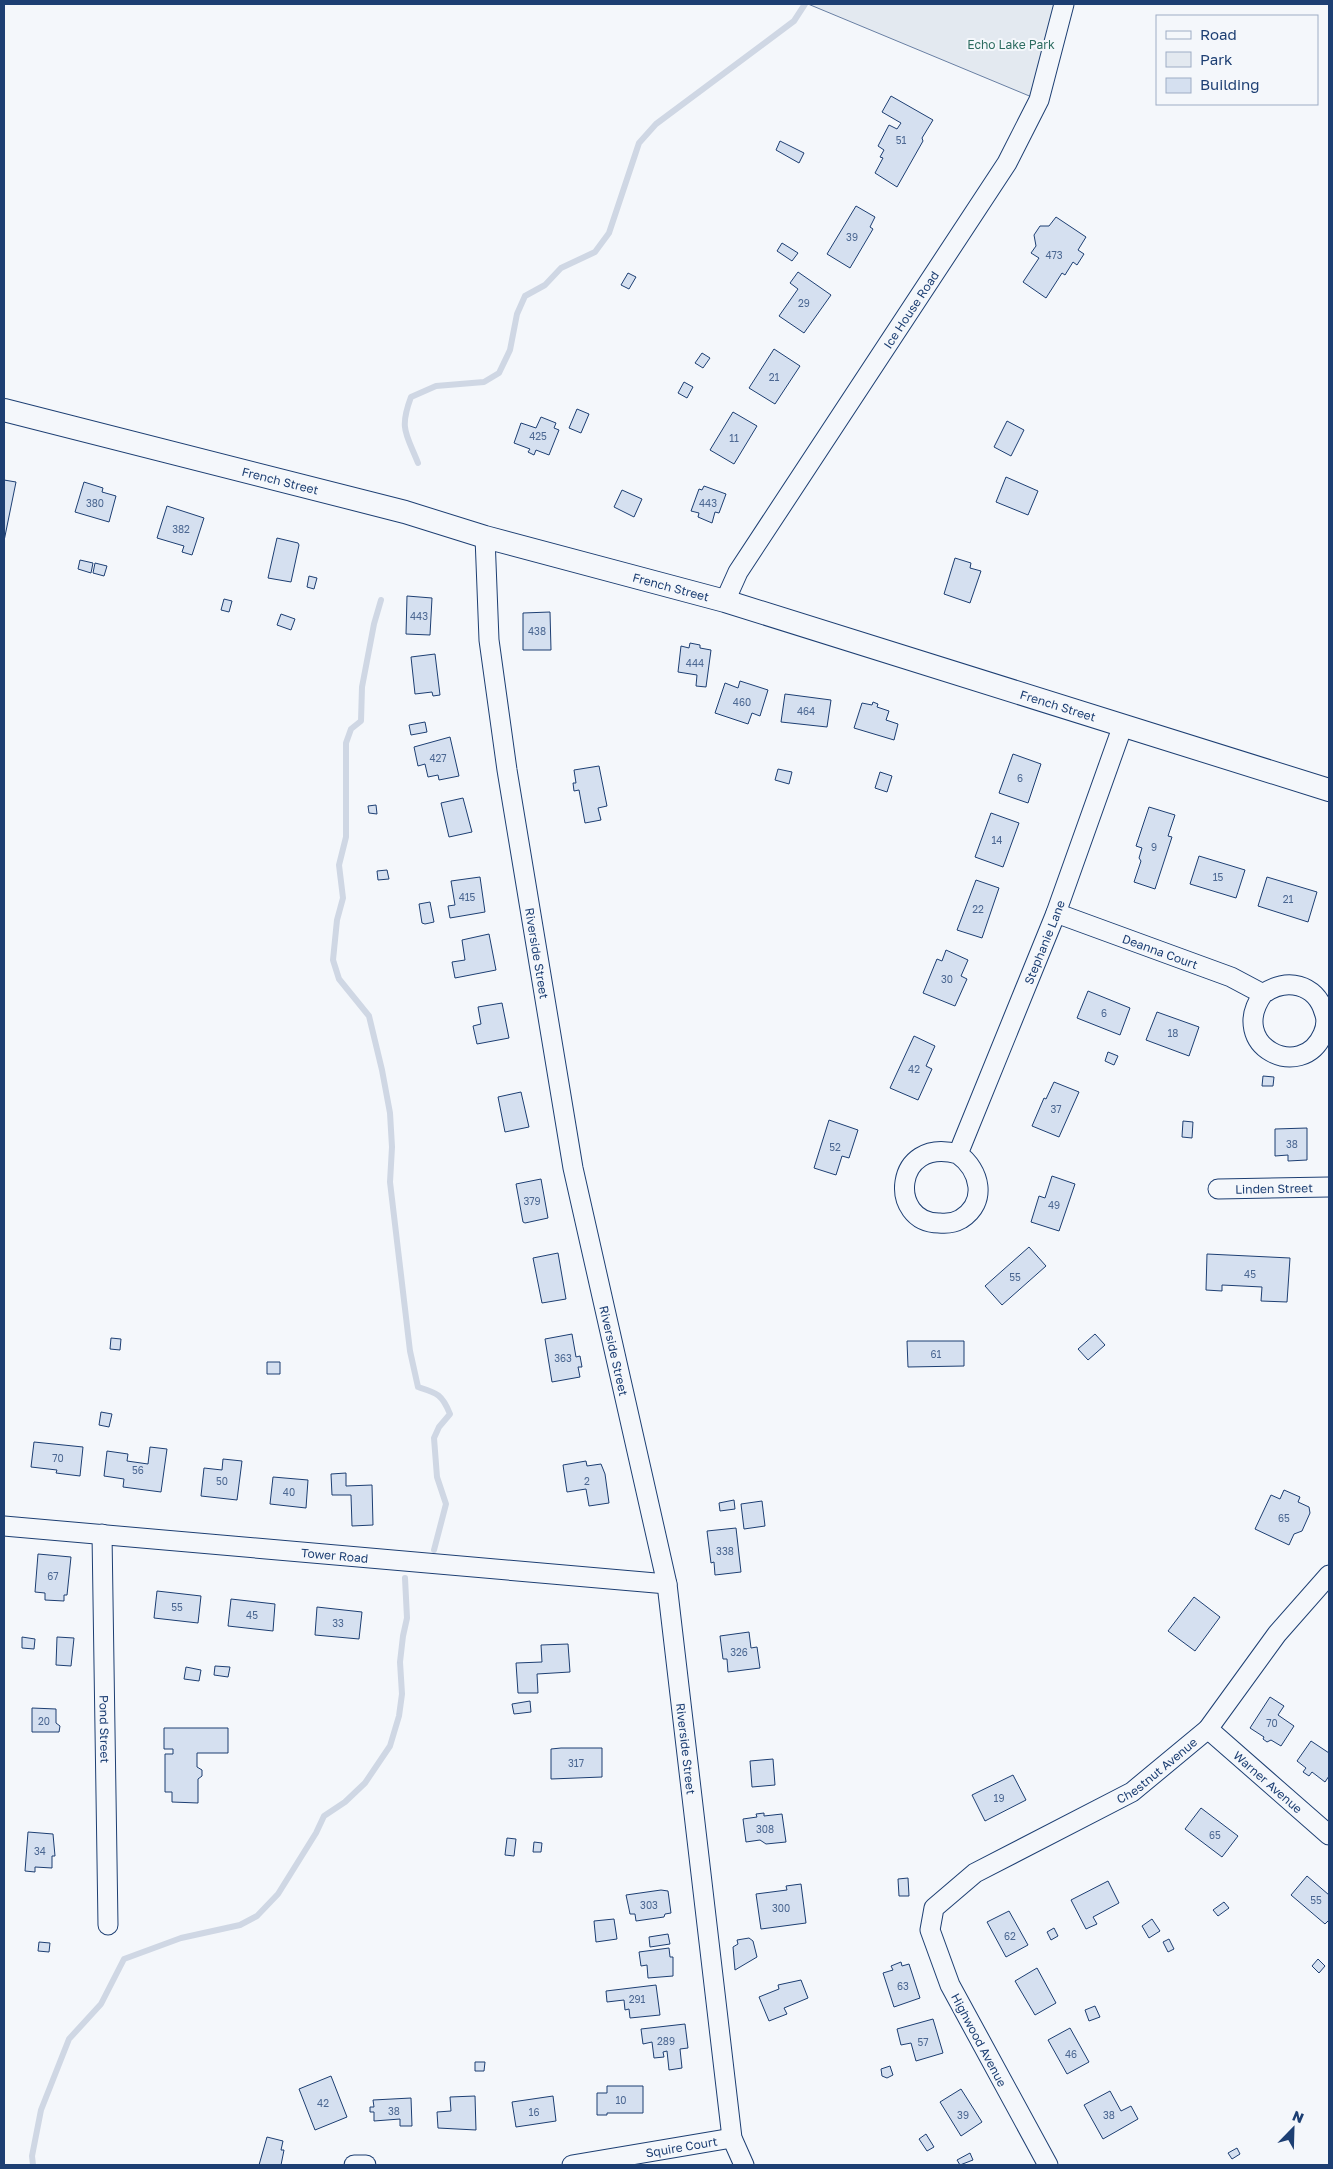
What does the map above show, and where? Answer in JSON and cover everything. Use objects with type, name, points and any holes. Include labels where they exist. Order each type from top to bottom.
[{"type":"street","name":"Ice House Road","points":[[725,601],[738,572],[1007,163],[1038,100],[1064,4]]},
{"type":"street","name":"French Street","points":[[4,410],[405,512],[485,537],[725,601],[1329,790]]},
{"type":"street","name":"Riverside Street","points":[[485,537],[489,640],[505,760],[573,1168],[667,1584],[732,2138],[744,2165]]},
{"type":"street","name":"Stephanie Lane","points":[[958,1154],[1056,913],[1123,725]]},
{"type":"street","name":"Deanna Court","points":[[1056,913],[1231,976],[1263,994]]},
{"type":"street","name":"Linden Street","points":[[1218,1189],[1329,1187]]},
{"type":"street","name":"Tower Road","points":[[4,1526],[667,1584]]},
{"type":"street","name":"Pond Street","points":[[102,1534],[108,1925]]},
{"type":"street","name":"Chestnut Avenue","points":[[934,1908],[975,1873],[1132,1792],[1208,1729],[1277,1634],[1329,1575]]},
{"type":"street","name":"Warner Avenue","points":[[1208,1729],[1329,1835]]},
{"type":"street","name":"Highwood Avenue","points":[[934,1908],[930,1930],[950,1985],[1048,2165]]},
{"type":"street","name":"Squire Court","points":[[572,2165],[732,2138]]},
{"type":"street","points":[[354,2165],[366,2165]]},
{"type":"green space","name":"Echo Lake Park","points":[[808,4],[1064,4],[1039,100]]},
{"type":"building","points":[[891,96],[933,120],[897,187],[875,173],[883,158],[880,157],[884,150],[878,146],[889,125],[897,129],[901,123],[882,112]]},
{"type":"building","points":[[780,141],[804,153],[799,163],[776,150]]},
{"type":"building","points":[[856,206],[875,217],[870,227],[873,229],[850,268],[827,254]]},
{"type":"building","points":[[1056,217],[1086,237],[1078,250],[1084,254],[1077,265],[1073,262],[1065,275],[1062,273],[1046,298],[1023,282],[1039,258],[1031,253],[1036,246],[1034,235],[1040,226],[1049,226]]},
{"type":"building","points":[[782,243],[798,253],[792,261],[777,251]]},
{"type":"building","points":[[798,272],[831,295],[804,333],[779,316],[798,289],[790,283]]},
{"type":"building","points":[[628,273],[636,277],[629,289],[621,285]]},
{"type":"building","points":[[774,349],[800,366],[775,404],[749,388]]},
{"type":"building","points":[[702,353],[710,358],[703,368],[695,363]]},
{"type":"building","points":[[684,382],[693,387],[687,398],[678,393]]},
{"type":"building","points":[[577,409],[589,414],[581,433],[569,428]]},
{"type":"building","points":[[733,412],[757,426],[734,464],[710,450]]},
{"type":"building","points":[[541,417],[556,423],[554,428],[559,430],[549,455],[536,450],[534,455],[528,452],[530,449],[514,443],[521,423],[536,428]]},
{"type":"building","points":[[1007,421],[1024,430],[1011,456],[994,447]]},
{"type":"building","points":[[1006,477],[1038,491],[1028,515],[996,502]]},
{"type":"building","points":[[4,480],[16,482],[4,541]]},
{"type":"building","points":[[84,482],[103,488],[102,492],[116,496],[109,522],[75,512]]},
{"type":"building","points":[[704,486],[726,494],[719,513],[715,512],[712,523],[698,517],[699,513],[691,511],[699,489],[702,490]]},
{"type":"building","points":[[622,490],[642,499],[634,517],[614,507]]},
{"type":"building","points":[[167,506],[204,518],[192,555],[182,552],[184,546],[157,538]]},
{"type":"building","points":[[277,538],[298,543],[299,545],[291,582],[268,578]]},
{"type":"building","points":[[955,558],[971,563],[970,568],[981,571],[970,603],[944,594]]},
{"type":"building","points":[[80,560],[93,563],[91,573],[78,569]]},
{"type":"building","points":[[95,563],[107,566],[104,576],[93,573]]},
{"type":"building","points":[[309,576],[317,578],[314,589],[307,587]]},
{"type":"building","points":[[407,596],[432,598],[430,635],[406,634]]},
{"type":"building","points":[[224,599],[232,601],[229,612],[221,610]]},
{"type":"building","points":[[550,612],[551,650],[523,650],[523,613]]},
{"type":"building","points":[[281,614],[295,619],[291,630],[277,625]]},
{"type":"building","points":[[690,643],[700,645],[700,648],[711,650],[706,687],[696,686],[697,675],[678,672],[681,646],[689,648]]},
{"type":"building","points":[[435,654],[440,695],[433,696],[432,692],[415,694],[411,657]]},
{"type":"building","points":[[740,681],[768,690],[760,716],[752,713],[748,724],[715,713],[725,683],[738,688]]},
{"type":"building","points":[[785,694],[831,700],[827,727],[781,722]]},
{"type":"building","points":[[873,702],[878,704],[877,707],[889,711],[886,720],[898,724],[894,740],[854,728],[862,703],[872,705]]},
{"type":"building","points":[[425,722],[427,732],[411,735],[409,725]]},
{"type":"building","points":[[450,737],[459,776],[439,780],[438,775],[428,777],[425,764],[418,766],[414,747]]},
{"type":"building","points":[[1013,754],[1041,764],[1028,803],[999,793]]},
{"type":"building","points":[[599,766],[607,806],[598,808],[601,820],[585,823],[579,790],[574,791],[573,783],[576,783],[574,770]]},
{"type":"building","points":[[778,769],[792,772],[789,784],[775,780]]},
{"type":"building","points":[[880,772],[892,776],[887,792],[875,788]]},
{"type":"building","points":[[463,798],[472,832],[449,837],[441,803]]},
{"type":"building","points":[[376,805],[377,814],[369,813],[368,806]]},
{"type":"building","points":[[1149,807],[1175,815],[1168,836],[1172,837],[1155,889],[1134,882],[1141,861],[1139,858],[1142,848],[1136,846]]},
{"type":"building","points":[[991,813],[1019,823],[1003,867],[975,857]]},
{"type":"building","points":[[1199,856],[1245,870],[1236,898],[1190,884]]},
{"type":"building","points":[[387,870],[389,879],[378,880],[377,871]]},
{"type":"building","points":[[480,877],[485,912],[450,918],[448,906],[455,905],[451,881]]},
{"type":"building","points":[[1267,877],[1317,892],[1308,922],[1258,906]]},
{"type":"building","points":[[976,880],[999,888],[982,938],[957,930]]},
{"type":"building","points":[[430,902],[434,922],[425,924],[422,923],[419,904]]},
{"type":"building","points":[[489,934],[496,970],[455,978],[452,962],[465,960],[462,940]]},
{"type":"building","points":[[946,950],[968,960],[961,976],[967,979],[955,1006],[923,993],[937,959],[942,961]]},
{"type":"building","points":[[1088,991],[1130,1008],[1120,1035],[1077,1018]]},
{"type":"building","points":[[502,1003],[509,1038],[477,1044],[473,1026],[481,1024],[478,1007]]},
{"type":"building","points":[[1157,1012],[1199,1027],[1189,1056],[1146,1040]]},
{"type":"building","points":[[914,1036],[935,1046],[926,1066],[932,1069],[918,1100],[890,1088]]},
{"type":"building","points":[[1108,1052],[1118,1056],[1114,1065],[1105,1061]]},
{"type":"building","points":[[1263,1076],[1274,1077],[1273,1086],[1262,1086]]},
{"type":"building","points":[[1054,1082],[1079,1092],[1059,1137],[1032,1126],[1044,1098],[1046,1099]]},
{"type":"building","points":[[521,1092],[529,1127],[505,1132],[498,1097]]},
{"type":"building","points":[[829,1120],[858,1130],[849,1158],[842,1156],[836,1175],[814,1168]]},
{"type":"building","points":[[1183,1121],[1193,1122],[1192,1138],[1182,1137]]},
{"type":"building","points":[[1307,1128],[1307,1160],[1288,1161],[1288,1155],[1275,1156],[1275,1129]]},
{"type":"building","points":[[1052,1176],[1075,1184],[1059,1231],[1031,1222],[1039,1196],[1045,1198]]},
{"type":"building","points":[[541,1179],[548,1218],[525,1223],[523,1222],[516,1184]]},
{"type":"building","points":[[1029,1247],[1046,1266],[1002,1305],[985,1286]]},
{"type":"building","points":[[558,1253],[566,1299],[542,1303],[533,1258]]},
{"type":"building","points":[[1207,1254],[1290,1258],[1287,1302],[1261,1301],[1262,1287],[1222,1285],[1222,1291],[1206,1290]]},
{"type":"building","points":[[572,1334],[576,1357],[580,1356],[582,1367],[578,1367],[580,1377],[552,1382],[545,1339]]},
{"type":"building","points":[[1095,1334],[1105,1345],[1088,1360],[1078,1349]]},
{"type":"building","points":[[111,1338],[121,1339],[120,1350],[110,1349]]},
{"type":"building","points":[[907,1341],[964,1341],[964,1366],[908,1367]]},
{"type":"building","points":[[267,1362],[280,1362],[280,1374],[267,1374]]},
{"type":"building","points":[[101,1412],[112,1414],[109,1427],[99,1425]]},
{"type":"building","points":[[34,1442],[83,1447],[80,1476],[56,1473],[57,1470],[31,1467]]},
{"type":"building","points":[[150,1447],[167,1449],[161,1492],[123,1487],[124,1479],[104,1476],[107,1451],[128,1454],[127,1461],[148,1464]]},
{"type":"building","points":[[223,1459],[242,1461],[237,1500],[201,1496],[204,1468],[222,1470]]},
{"type":"building","points":[[586,1461],[587,1466],[601,1464],[605,1474],[609,1503],[589,1506],[586,1489],[567,1492],[563,1465]]},
{"type":"building","points":[[346,1473],[346,1486],[372,1485],[373,1525],[352,1526],[351,1495],[332,1495],[331,1474]]},
{"type":"building","points":[[273,1477],[308,1480],[306,1508],[270,1504]]},
{"type":"building","points":[[1284,1490],[1300,1497],[1298,1502],[1309,1507],[1310,1513],[1302,1531],[1294,1534],[1289,1545],[1255,1529],[1271,1495],[1280,1499]]},
{"type":"building","points":[[734,1500],[735,1509],[720,1511],[719,1503]]},
{"type":"building","points":[[762,1501],[765,1526],[744,1529],[741,1504]]},
{"type":"building","points":[[736,1528],[741,1572],[715,1575],[714,1562],[711,1563],[707,1531]]},
{"type":"building","points":[[38,1554],[71,1557],[67,1595],[64,1595],[64,1601],[45,1600],[45,1593],[35,1592]]},
{"type":"building","points":[[157,1591],[201,1596],[198,1623],[154,1618]]},
{"type":"building","points":[[1194,1597],[1220,1617],[1195,1651],[1168,1631]]},
{"type":"building","points":[[231,1599],[275,1604],[273,1631],[228,1626]]},
{"type":"building","points":[[317,1607],[362,1612],[359,1639],[315,1635]]},
{"type":"building","points":[[749,1632],[751,1648],[757,1647],[760,1668],[728,1672],[727,1659],[723,1659],[720,1636]]},
{"type":"building","points":[[22,1637],[35,1639],[34,1649],[22,1648]]},
{"type":"building","points":[[57,1637],[74,1638],[71,1666],[56,1665]]},
{"type":"building","points":[[568,1644],[570,1672],[537,1674],[538,1693],[518,1693],[516,1663],[542,1662],[541,1645]]},
{"type":"building","points":[[215,1666],[230,1667],[228,1677],[214,1675]]},
{"type":"building","points":[[186,1667],[201,1670],[199,1681],[184,1679]]},
{"type":"building","points":[[1270,1697],[1284,1706],[1278,1715],[1294,1726],[1281,1746],[1271,1740],[1267,1742],[1263,1739],[1264,1737],[1250,1728]]},
{"type":"building","points":[[530,1701],[531,1712],[514,1714],[512,1704]]},
{"type":"building","points":[[32,1708],[56,1709],[56,1723],[60,1726],[59,1732],[32,1732]]},
{"type":"building","points":[[164,1728],[228,1728],[228,1753],[197,1753],[197,1767],[202,1770],[202,1776],[198,1779],[198,1803],[172,1802],[172,1792],[165,1792],[165,1754],[173,1754],[173,1749],[164,1749]]},
{"type":"building","points":[[1311,1741],[1329,1753],[1329,1776],[1325,1782],[1312,1772],[1309,1776],[1303,1772],[1306,1768],[1297,1761]]},
{"type":"building","points":[[602,1748],[602,1777],[551,1779],[551,1749]]},
{"type":"building","points":[[773,1759],[775,1785],[752,1787],[750,1761]]},
{"type":"building","points":[[1013,1775],[1026,1800],[985,1821],[972,1795]]},
{"type":"building","points":[[1201,1808],[1238,1836],[1222,1857],[1185,1829]]},
{"type":"building","points":[[764,1813],[764,1816],[782,1814],[786,1842],[766,1844],[760,1840],[746,1842],[743,1819],[757,1817],[756,1814]]},
{"type":"building","points":[[28,1832],[53,1834],[55,1856],[52,1856],[52,1868],[35,1867],[35,1872],[25,1871]]},
{"type":"building","points":[[507,1838],[516,1839],[514,1856],[505,1855]]},
{"type":"building","points":[[534,1842],[542,1843],[541,1852],[533,1852]]},
{"type":"building","points":[[1307,1876],[1329,1895],[1329,1920],[1325,1924],[1291,1895]]},
{"type":"building","points":[[908,1878],[909,1896],[899,1896],[898,1879]]},
{"type":"building","points":[[1108,1881],[1119,1903],[1093,1917],[1097,1924],[1086,1929],[1071,1900]]},
{"type":"building","points":[[801,1884],[806,1923],[761,1929],[756,1894],[787,1890],[786,1886]]},
{"type":"building","points":[[661,1890],[668,1891],[671,1913],[665,1914],[664,1917],[636,1921],[635,1914],[630,1914],[626,1895]]},
{"type":"building","points":[[1224,1902],[1229,1908],[1218,1916],[1213,1910]]},
{"type":"building","points":[[1009,1911],[1028,1945],[1006,1957],[987,1922]]},
{"type":"building","points":[[614,1919],[617,1939],[596,1942],[594,1921]]},
{"type":"building","points":[[1152,1919],[1160,1931],[1149,1938],[1142,1926]]},
{"type":"building","points":[[1054,1928],[1058,1936],[1051,1940],[1047,1932]]},
{"type":"building","points":[[668,1934],[670,1944],[650,1947],[649,1937]]},
{"type":"building","points":[[749,1938],[753,1941],[757,1957],[735,1970],[733,1947],[738,1944],[737,1940]]},
{"type":"building","points":[[1169,1939],[1174,1949],[1168,1952],[1163,1942]]},
{"type":"building","points":[[39,1942],[50,1943],[49,1952],[38,1951]]},
{"type":"building","points":[[669,1948],[670,1957],[673,1957],[673,1976],[648,1978],[647,1965],[641,1966],[639,1952]]},
{"type":"building","points":[[1318,1959],[1325,1966],[1319,1973],[1312,1966]]},
{"type":"building","points":[[901,1962],[902,1966],[909,1964],[920,1998],[894,2007],[883,1973],[893,1970],[891,1966]]},
{"type":"building","points":[[1037,1968],[1056,2003],[1035,2015],[1015,1981]]},
{"type":"building","points":[[801,1980],[808,1998],[784,2008],[787,2014],[769,2021],[759,1997],[779,1989],[778,1985]]},
{"type":"building","points":[[656,1985],[660,2015],[630,2018],[629,2009],[625,2010],[624,2000],[607,2002],[606,1991]]},
{"type":"building","points":[[1095,2006],[1100,2017],[1089,2021],[1085,2010]]},
{"type":"building","points":[[933,2019],[943,2053],[916,2061],[911,2043],[901,2045],[897,2029]]},
{"type":"building","points":[[685,2024],[688,2048],[680,2049],[682,2068],[669,2070],[667,2051],[663,2052],[664,2057],[654,2058],[652,2042],[643,2044],[641,2029]]},
{"type":"building","points":[[1070,2028],[1089,2062],[1067,2074],[1048,2040]]},
{"type":"building","points":[[475,2062],[485,2062],[484,2071],[475,2071]]},
{"type":"building","points":[[890,2066],[893,2075],[887,2078],[882,2076],[881,2069]]},
{"type":"building","points":[[331,2076],[347,2117],[315,2130],[299,2089]]},
{"type":"building","points":[[607,2086],[643,2086],[643,2113],[607,2113],[607,2115],[597,2115],[597,2093],[607,2093]]},
{"type":"building","points":[[961,2089],[982,2122],[961,2136],[940,2102]]},
{"type":"building","points":[[1110,2091],[1121,2111],[1131,2106],[1138,2119],[1103,2139],[1084,2105]]},
{"type":"building","points":[[475,2096],[476,2130],[438,2128],[437,2112],[451,2111],[450,2097]]},
{"type":"building","points":[[553,2096],[556,2121],[516,2127],[512,2102]]},
{"type":"building","points":[[411,2098],[412,2126],[400,2126],[400,2119],[374,2121],[374,2112],[370,2112],[370,2107],[374,2107],[373,2100]]},
{"type":"building","points":[[926,2134],[934,2147],[927,2151],[919,2139]]},
{"type":"building","points":[[267,2137],[283,2141],[281,2150],[284,2150],[281,2165],[259,2165]]},
{"type":"building","points":[[1237,2148],[1240,2154],[1232,2159],[1228,2153]]},
{"type":"building","points":[[970,2153],[973,2160],[960,2165],[957,2160]]},
{"type":"waterway","points":[[418,463],[407,437],[405,424],[405,417],[411,397],[436,386],[484,382],[499,373],[510,350],[517,314],[525,296],[545,285],[561,268],[595,252],[609,233],[639,143],[656,124],[794,21],[805,4]]},
{"type":"waterway","points":[[381,600],[374,624],[362,687],[361,721],[351,729],[346,743],[346,837],[339,865],[343,898],[337,920],[333,960],[339,979],[369,1016],[382,1070],[390,1113],[392,1147],[390,1182],[410,1351],[418,1387],[438,1395],[450,1414],[439,1427],[434,1438],[437,1477],[446,1504],[434,1550]]},
{"type":"waterway","points":[[33,2165],[32,2156],[41,2110],[69,2039],[101,2004],[124,1959],[181,1938],[240,1925],[257,1916],[278,1894],[316,1833],[324,1816],[345,1802],[365,1783],[390,1746],[399,1716],[402,1694],[400,1662],[407,1618],[405,1578]]}]
